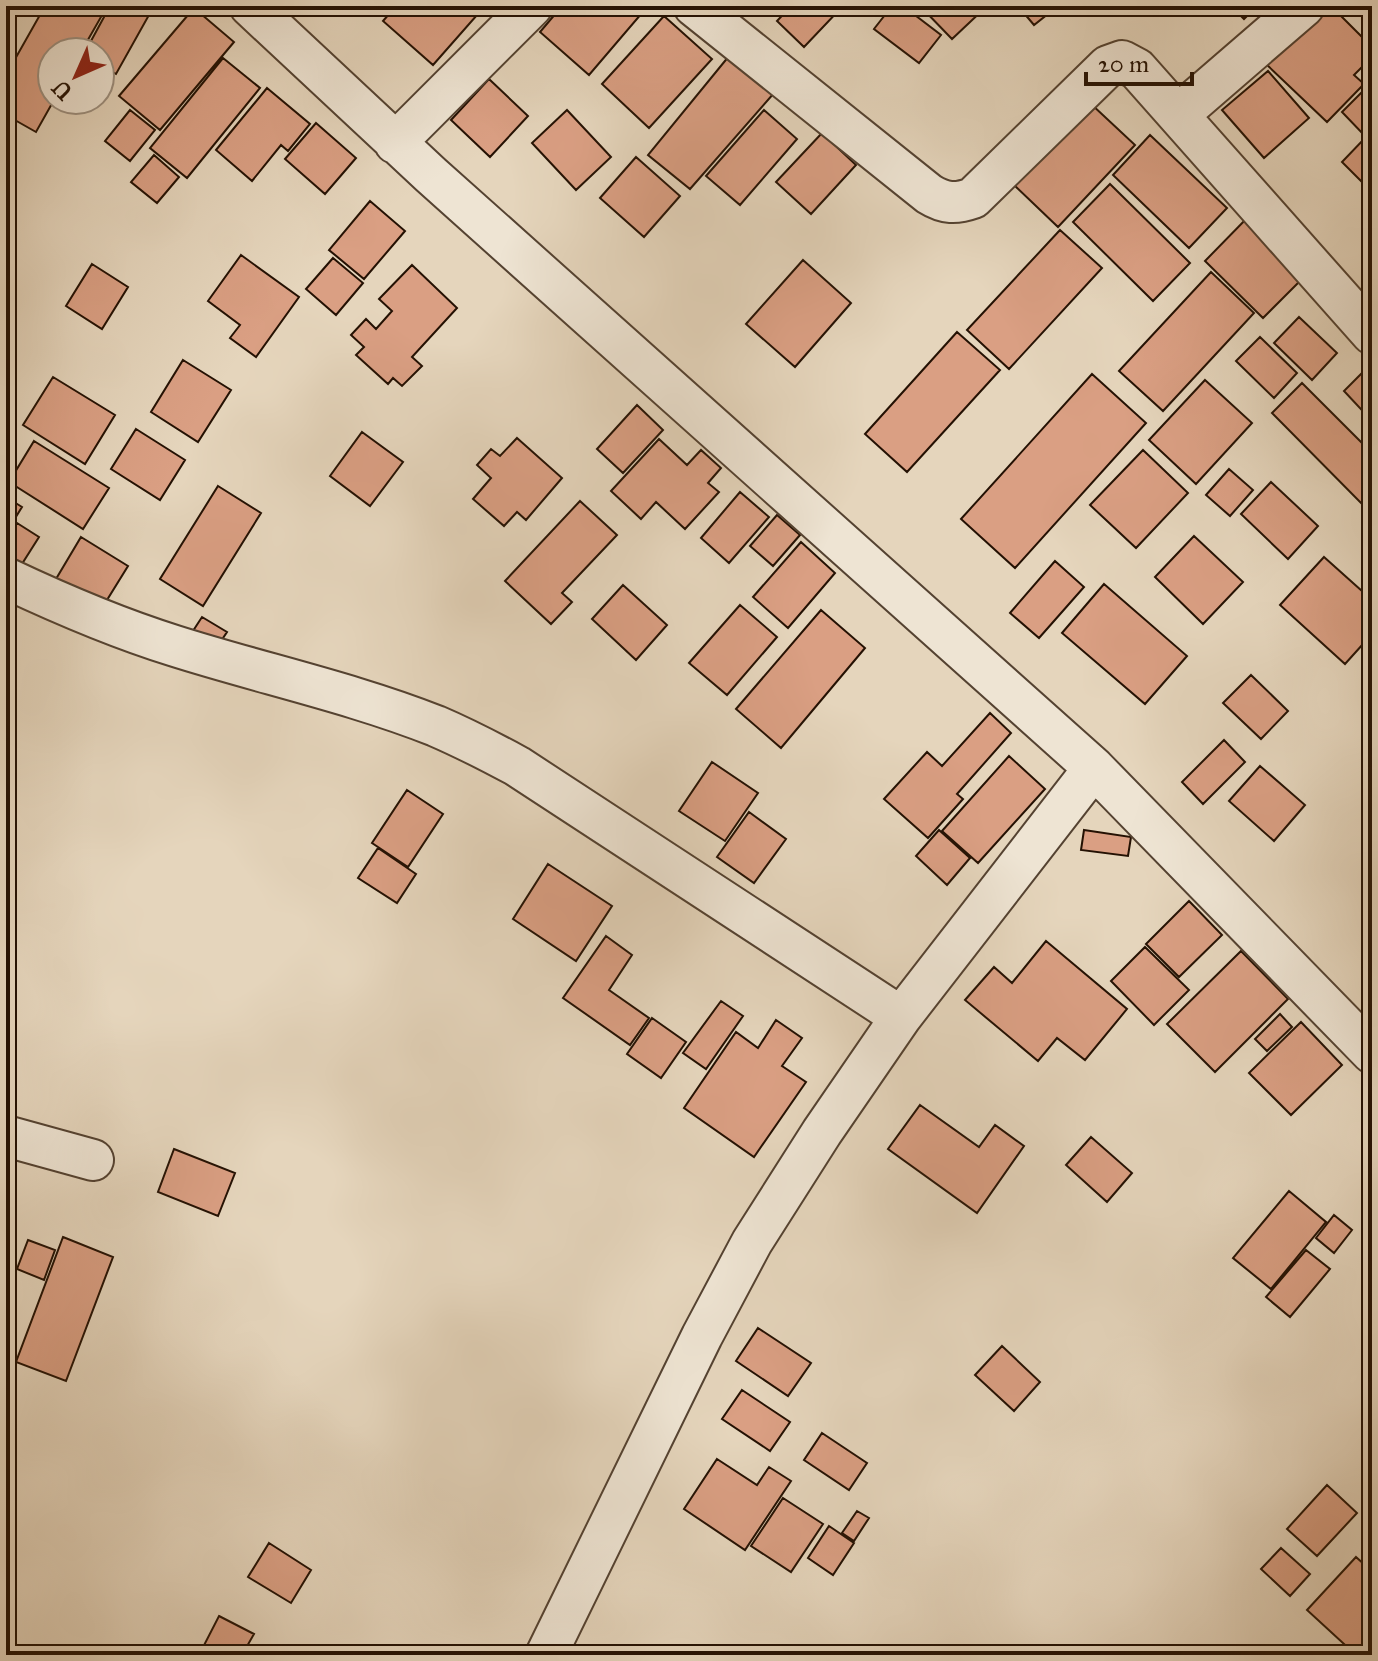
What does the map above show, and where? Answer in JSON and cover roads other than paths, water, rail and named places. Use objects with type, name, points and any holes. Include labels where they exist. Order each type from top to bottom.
[{"type":"street","points":[[250,6],[395,143],[1094,768],[1372,1053]]},
{"type":"street","points":[[395,143],[532,6]]},
{"type":"street","points":[[694,6],[942,202],[959,203],[973,198],[1108,66],[1122,61],[1137,69],[1372,334]]},
{"type":"street","points":[[1178,115],[1304,6]]},
{"type":"street","points":[[6,578],[80,613],[173,646],[380,708],[473,743],[517,766],[901,1017]]},
{"type":"street","points":[[546,1655],[702,1336],[752,1242],[901,1017],[1094,768]]},
{"type":"street","points":[[6,1136],[93,1160]]}]
